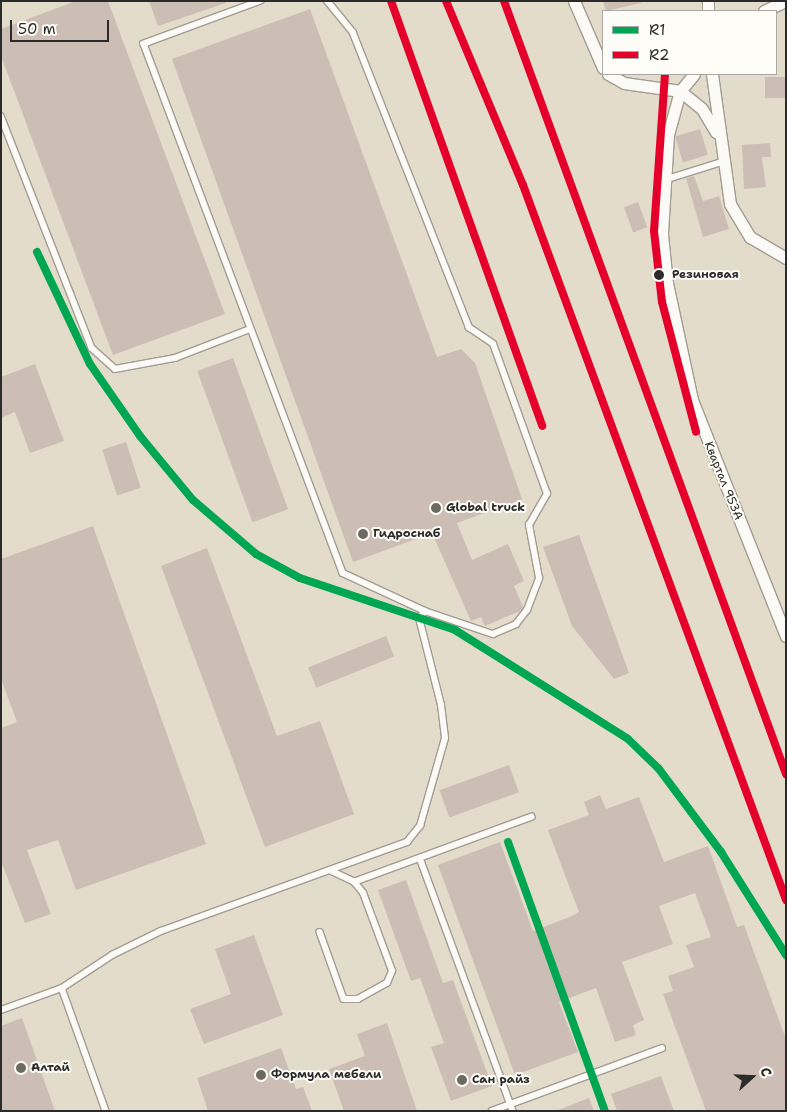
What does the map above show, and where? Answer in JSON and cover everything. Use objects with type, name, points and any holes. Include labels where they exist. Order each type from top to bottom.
[{"type":"street","points":[[574,1],[602,66]]},
{"type":"street","points":[[766,10],[785,1]]},
{"type":"street","points":[[610,75],[624,84],[680,91],[702,109],[719,137]]},
{"type":"street","name":"Квартал 953А","points":[[693,75],[680,91],[668,135],[663,180],[666,283],[692,400],[783,622],[786,636]]},
{"type":"street","points":[[712,75],[722,162],[730,204],[738,222],[750,237],[786,258]]},
{"type":"lane","points":[[260,1],[144,44],[343,573],[424,611],[493,634],[516,624],[527,610],[539,578],[529,525],[547,494],[493,344],[469,328],[353,32],[328,1]]},
{"type":"lane","points":[[1,116],[92,348],[116,369],[174,358],[250,329]]},
{"type":"lane","points":[[663,180],[722,162]]},
{"type":"lane","points":[[1,1010],[62,988],[112,955],[161,931],[330,872],[407,842],[420,826],[445,738],[441,705],[419,618],[424,611]]},
{"type":"lane","points":[[354,882],[531,817]]},
{"type":"lane","points":[[420,858],[513,1111]]},
{"type":"lane","points":[[320,932],[344,999],[358,999],[387,983],[392,971],[363,893],[354,882],[330,872]]},
{"type":"lane","points":[[62,988],[106,1111]]},
{"type":"lane","points":[[492,1111],[662,1048]]},
{"type":"building","points":[[76,1],[108,1],[225,314],[113,355],[1,56],[1,29]]},
{"type":"building","points":[[149,1],[225,1],[226,3],[158,26]]},
{"type":"building","points":[[603,1],[641,1],[641,3],[606,10]]},
{"type":"building","points":[[310,9],[437,357],[461,349],[475,363],[522,499],[457,523],[472,560],[508,544],[524,581],[514,586],[523,607],[520,611],[485,626],[481,617],[471,621],[432,533],[353,562],[172,59]]},
{"type":"building","points":[[765,77],[786,77],[786,98],[765,98]]},
{"type":"building","points":[[700,129],[708,155],[683,162],[675,137]]},
{"type":"building","points":[[770,143],[771,157],[762,157],[766,187],[744,189],[742,145]]},
{"type":"building","points":[[694,176],[703,201],[719,196],[729,229],[703,237],[686,178]]},
{"type":"building","points":[[638,202],[647,227],[633,233],[624,207]]},
{"type":"building","points":[[233,358],[288,509],[252,522],[197,371]]},
{"type":"building","points":[[35,364],[64,441],[30,453],[15,412],[1,418],[1,377]]},
{"type":"building","points":[[126,442],[141,488],[117,495],[102,450]]},
{"type":"building","points":[[93,526],[206,844],[76,890],[58,840],[27,850],[51,914],[25,923],[1,861],[1,728],[17,722],[1,679],[1,559]]},
{"type":"building","points":[[579,535],[629,673],[614,679],[572,626],[543,547]]},
{"type":"building","points":[[207,548],[277,736],[320,721],[354,814],[265,847],[161,566]]},
{"type":"building","points":[[386,636],[394,656],[316,688],[308,667]]},
{"type":"building","points":[[509,765],[519,792],[449,818],[439,790]]},
{"type":"building","points":[[600,795],[606,809],[639,797],[664,862],[708,846],[737,927],[744,925],[786,1039],[786,1111],[706,1111],[663,994],[673,991],[668,976],[694,967],[686,945],[711,937],[695,893],[659,906],[673,944],[622,962],[644,1020],[633,1025],[636,1035],[615,1042],[596,988],[559,1002],[578,1052],[515,1075],[438,865],[500,842],[533,931],[572,916],[579,912],[548,830],[589,815],[584,802]]},
{"type":"building","points":[[406,880],[443,983],[453,980],[492,1086],[451,1101],[431,1047],[444,1043],[420,978],[411,981],[378,890]]},
{"type":"building","points":[[254,935],[283,1015],[204,1044],[190,1009],[231,994],[215,949]]},
{"type":"building","name":"Алтай","points":[[22,1018],[55,1111],[1,1111],[1,1026]]},
{"type":"building","points":[[387,1023],[417,1111],[344,1111],[329,1069],[365,1056],[357,1034]]},
{"type":"building","points":[[281,1048],[296,1089],[303,1087],[312,1111],[208,1111],[197,1078]]},
{"type":"building","points":[[661,1076],[674,1111],[617,1111],[611,1094]]},
{"type":"building","points":[[589,1098],[594,1111],[558,1111],[558,1110]]},
{"type":"transit line","name":"R2","points":[[391,1],[542,426]]},
{"type":"transit line","name":"R2","points":[[446,1],[523,185],[786,900]]},
{"type":"transit line","name":"R2","points":[[504,1],[786,774]]},
{"type":"transit line","name":"R2","points":[[665,75],[654,231],[662,302],[696,432]]},
{"type":"transit line","name":"R1","points":[[37,252],[90,364],[140,436],[193,500],[256,554],[300,578],[455,630],[628,739],[659,769],[721,852],[786,955]]},
{"type":"transit line","name":"R1","points":[[508,842],[605,1111]]},
{"type":"place","name":"Резиновая","points":[[659,275]]},
{"type":"place","name":"Global truck","points":[[436,508]]},
{"type":"place","name":"Гидроснаб","points":[[363,534]]},
{"type":"place","name":"Алтай","points":[[21,1068]]},
{"type":"place","name":"Формула мебели","points":[[261,1075]]},
{"type":"place","name":"Сан райз","points":[[462,1080]]}]
